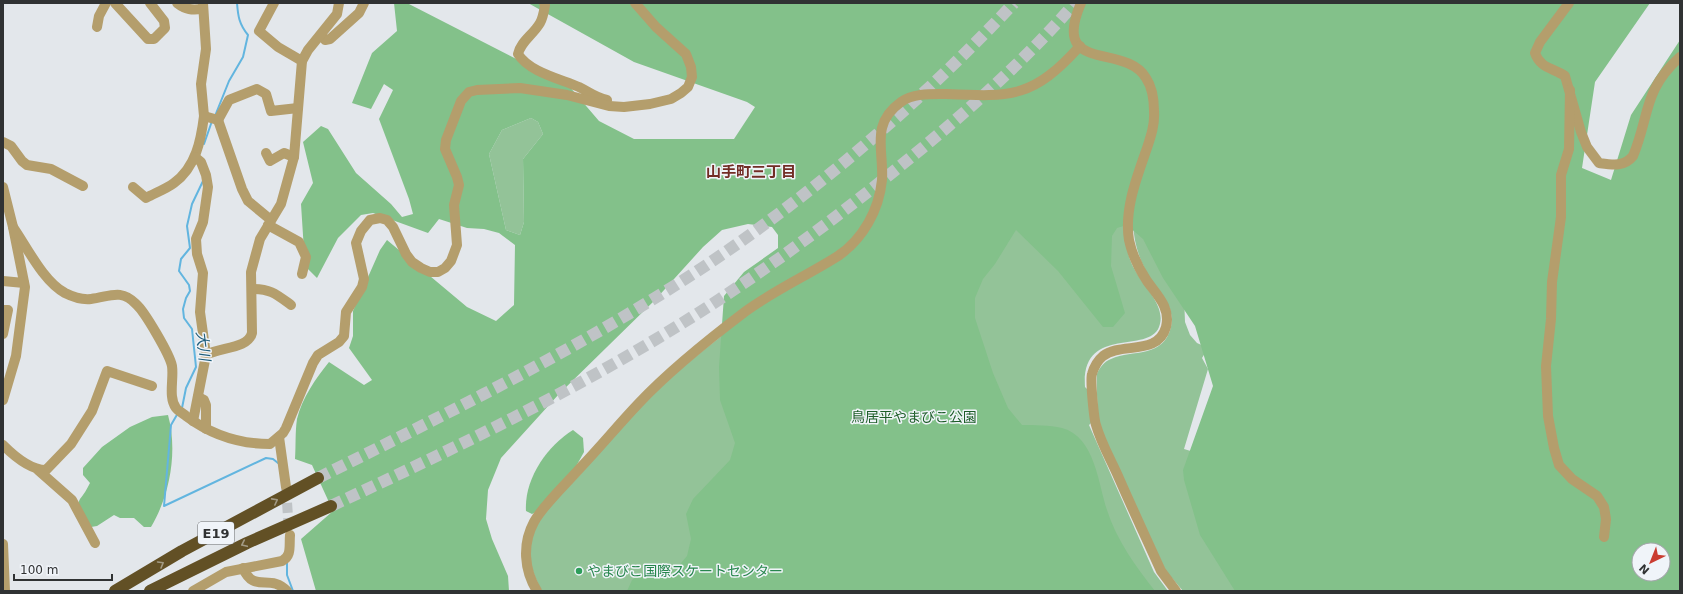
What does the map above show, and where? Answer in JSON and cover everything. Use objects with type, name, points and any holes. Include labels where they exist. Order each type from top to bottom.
[{"type":"highway","name":"E19","points":[[115,591],[182,551],[318,478]]},
{"type":"highway","name":"E19","points":[[150,591],[247,543],[331,506]]},
{"type":"street","points":[[97,28],[99,16],[106,3]]},
{"type":"street","points":[[116,3],[148,39],[154,39],[165,28],[164,21],[150,3]]},
{"type":"street","points":[[132,187],[146,198],[174,183],[187,170],[195,157],[202,135],[204,116],[201,84],[206,49],[202,6],[190,10],[177,3]]},
{"type":"street","points":[[274,3],[259,31],[278,47],[302,61]]},
{"type":"street","points":[[206,356],[213,351],[247,342],[251,338],[251,272],[260,239],[281,204],[294,157],[302,61],[308,50],[337,14],[339,3]]},
{"type":"street","points":[[321,35],[325,40],[330,39],[359,13],[364,3]]},
{"type":"street","points":[[544,3],[546,5],[544,15],[540,23],[520,46],[518,54],[521,58],[542,74],[579,87],[599,99],[618,102],[624,107]]},
{"type":"street","points":[[13,227],[50,281],[64,292],[81,298],[90,299],[117,294],[129,298],[136,303],[143,312],[172,364],[172,394],[176,408],[206,429],[240,441],[270,444],[279,437],[286,428],[313,363],[318,355],[339,342],[344,336],[346,312],[359,292],[364,280],[356,243],[361,231],[370,220],[380,218],[387,220],[393,227],[406,254],[412,262],[422,268],[430,272],[438,272],[445,268],[451,261],[457,246],[454,205],[459,185],[445,149],[446,140],[464,96],[469,92],[477,90],[520,88],[568,95],[609,106],[624,107],[650,104],[671,99],[682,93],[688,87],[692,77],[691,67],[686,54],[656,27],[635,3]]},
{"type":"street","points":[[1081,3],[1073,26],[1074,35],[1080,46],[1090,53],[1135,66],[1146,76],[1154,103],[1154,126],[1130,204],[1129,239],[1135,259],[1147,280],[1162,300],[1167,317],[1166,327],[1156,342],[1146,346],[1114,351],[1104,356],[1095,365],[1091,375],[1095,424],[1161,572],[1176,591]]},
{"type":"street","points":[[1569,3],[1540,42],[1535,53],[1537,61],[1543,66],[1557,71],[1565,76],[1581,132],[1587,147],[1599,163],[1612,165],[1622,164],[1628,162],[1633,156],[1647,105],[1655,87],[1660,78],[1680,57]]},
{"type":"street","points":[[537,591],[528,573],[526,561],[528,537],[534,521],[639,403],[671,372],[747,310],[789,283],[838,256],[856,240],[864,229],[876,205],[880,193],[882,179],[880,136],[887,115],[901,101],[917,95],[934,94],[992,96],[1016,93],[1033,86],[1048,77],[1080,46]]},
{"type":"street","points":[[298,108],[271,111],[266,94],[256,89],[229,100],[218,120],[242,189],[248,201],[270,223],[299,242],[306,257],[302,274]]},
{"type":"street","points":[[1570,90],[1569,149],[1561,175],[1561,217],[1552,282],[1551,319],[1546,366],[1548,416],[1559,465],[1572,480],[1597,496],[1604,507],[1606,519],[1604,537]]},
{"type":"street","points":[[204,116],[218,120]]},
{"type":"street","points":[[3,142],[11,146],[22,161],[27,165],[51,169],[84,186]]},
{"type":"street","points":[[266,153],[270,161],[284,153],[294,157]]},
{"type":"street","points":[[193,421],[206,356],[200,312],[203,273],[197,254],[196,239],[203,222],[208,187],[206,175],[201,162],[195,157]]},
{"type":"street","points":[[3,187],[13,227],[24,283],[16,356],[3,400]]},
{"type":"street","points":[[3,281],[24,283]]},
{"type":"street","points":[[252,289],[265,289],[274,293],[291,305]]},
{"type":"street","points":[[3,310],[8,310],[3,334]]},
{"type":"street","points":[[38,470],[46,470],[71,444],[92,411],[106,370],[152,386]]},
{"type":"street","points":[[198,397],[204,400],[206,405],[206,429]]},
{"type":"street","points":[[279,437],[286,487]]},
{"type":"street","points":[[3,445],[19,459],[38,470],[72,500],[95,543]]},
{"type":"street","points":[[193,591],[226,572],[282,562],[287,559],[289,554],[290,536]]},
{"type":"street","points":[[3,544],[5,591]]},
{"type":"street","points":[[243,568],[246,576],[252,582],[257,584],[272,583],[287,591]]},
{"type":"green space","points":[[394,3],[407,3],[569,86],[599,121],[634,139],[734,139],[755,107],[747,102],[634,62],[528,3],[1650,3],[1595,82],[1582,168],[1611,180],[1631,115],[1680,40],[1680,591],[1235,591],[1200,535],[1184,480],[1183,470],[1213,386],[1195,326],[1163,278],[1143,239],[1127,225],[1117,228],[1112,236],[1111,266],[1125,313],[1113,327],[1103,327],[1058,271],[1016,230],[995,264],[983,279],[975,298],[975,318],[993,373],[1008,408],[1022,425],[1062,428],[1073,433],[1082,441],[1094,462],[1107,510],[1116,532],[1134,562],[1155,591],[627,591],[632,580],[644,571],[663,575],[676,569],[687,556],[691,539],[686,514],[693,499],[730,460],[735,443],[720,400],[719,367],[724,296],[744,272],[778,248],[778,235],[772,227],[748,224],[722,230],[703,247],[655,300],[559,394],[501,458],[488,490],[486,519],[492,539],[508,576],[509,591],[316,591],[301,539],[333,511],[312,465],[295,459],[297,419],[302,403],[319,375],[329,362],[364,385],[372,380],[349,348],[353,336],[353,311],[380,250],[387,240],[467,307],[496,321],[514,305],[515,245],[499,233],[484,229],[467,228],[439,219],[428,233],[373,213],[361,215],[338,238],[317,278],[305,266],[301,204],[313,183],[303,142],[321,126],[328,129],[356,173],[391,204],[402,217],[413,214],[409,199],[379,119],[393,90],[384,84],[371,109],[352,103],[372,53],[397,31]],"holes":[[[531,118],[538,122],[543,134],[523,159],[524,222],[520,235],[506,230],[489,154],[502,130]]]},
{"type":"green space","name":"鳥居平やまびこ公園","points":[[1124,68],[1126,244],[1133,267],[1153,297],[1160,312],[1161,320],[1159,327],[1152,335],[1142,339],[1104,348],[1093,355],[1087,367],[1085,387],[1089,391],[1092,422],[1089,425],[1154,572],[1168,591],[542,591],[534,573],[530,553],[532,539],[539,521],[558,497],[673,375],[744,319]]},
{"type":"green space","points":[[531,118],[538,122],[543,134],[523,159],[524,222],[520,235],[506,230],[489,154],[502,130]]},
{"type":"green space","points":[[1133,224],[1184,296],[1185,322],[1190,335],[1197,343],[1208,348],[1202,358],[1208,369],[1184,449],[1247,468],[1291,591],[1183,591],[1172,578],[1169,578],[1103,436],[1099,426],[1097,400],[1097,374],[1099,369],[1104,363],[1111,359],[1154,349],[1167,337],[1171,327],[1172,318],[1168,303],[1150,278],[1141,260],[1135,242]]},
{"type":"green space","points":[[168,415],[172,443],[170,472],[163,501],[151,527],[144,527],[134,518],[120,518],[114,515],[97,526],[91,527],[81,514],[78,507],[80,499],[90,483],[83,475],[83,468],[102,447],[130,427],[152,417]]},
{"type":"green space","points":[[573,430],[583,438],[584,452],[574,470],[541,509],[532,514],[526,511],[526,499],[529,487],[539,464],[554,445]]},
{"type":"waterway","name":"大川","points":[[215,116],[229,81],[243,57],[248,35],[240,20],[237,3]]},
{"type":"waterway","name":"大川","points":[[204,144],[212,121]]},
{"type":"waterway","name":"大川","points":[[182,408],[186,388],[196,367],[192,329],[184,318],[183,309],[190,291],[189,285],[179,271],[181,259],[190,248],[187,226],[192,204],[203,181]]},
{"type":"waterway","name":"大川","points":[[178,413],[171,425],[164,506],[266,458],[273,459],[278,463]]},
{"type":"waterway","name":"大川","points":[[287,561],[287,575],[293,591]]},
{"type":"tunnel","points":[[318,478],[557,355],[651,301],[739,243],[781,212],[862,147],[940,77],[1014,3]]},
{"type":"tunnel","points":[[331,506],[480,435],[578,384],[673,329],[720,299],[789,252],[833,219],[945,129],[1013,68],[1075,3]]},
{"type":"tunnel","points":[[286,488],[289,531]]},
{"type":"place","name":"やまびこ国際スケートセンター","points":[[579,571]]},
{"type":"district","name":"山手町三丁目","points":[[751,172]]}]
